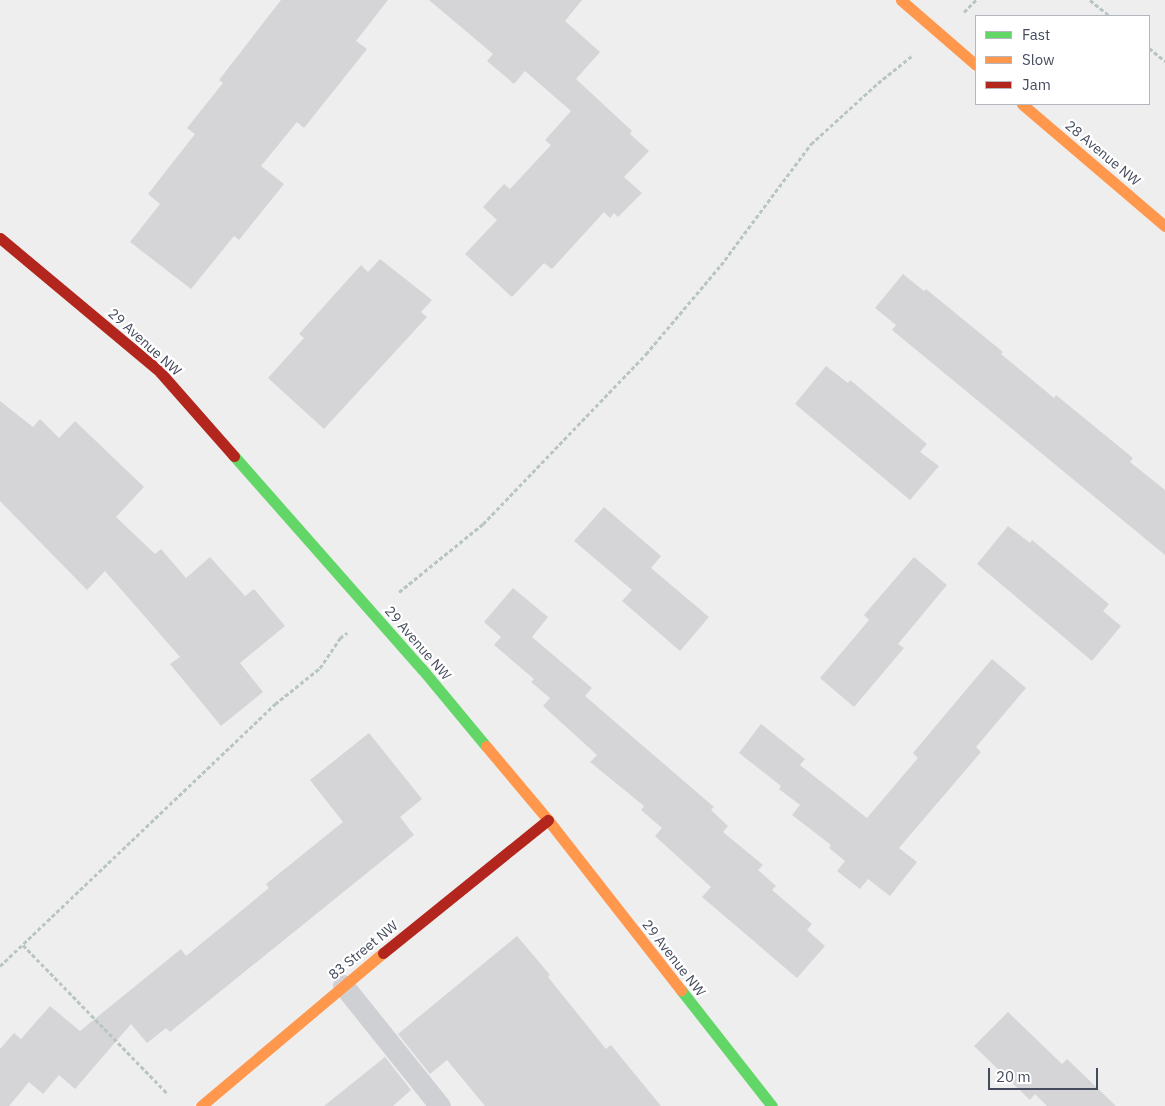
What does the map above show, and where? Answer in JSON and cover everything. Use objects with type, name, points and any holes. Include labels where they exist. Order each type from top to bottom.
[{"type":"street","points":[[901,0],[975,64]]},
{"type":"street","name":"28 Avenue NW","points":[[1023,105],[1165,226]]},
{"type":"street","name":"29 Avenue NW","points":[[0,238],[160,372],[422,669],[548,820],[772,1106]]},
{"type":"street","name":"83 Street NW","points":[[201,1106],[343,985],[548,820]]},
{"type":"lane","points":[[343,985],[440,1106]]},
{"type":"path","points":[[1090,0],[1109,15]]},
{"type":"path","points":[[1150,49],[1165,61]]},
{"type":"path","points":[[392,597],[484,524],[646,354],[721,265],[811,144],[878,82],[916,53]]},
{"type":"path","points":[[0,966],[275,704],[320,668],[340,638]]},
{"type":"path","points":[[23,945],[168,1094]]},
{"type":"building","points":[[281,0],[388,0],[356,41],[367,49],[304,128],[297,122],[261,166],[284,184],[239,240],[234,236],[191,289],[130,242],[160,204],[148,194],[195,134],[187,128],[223,83],[219,80]]},
{"type":"building","points":[[429,0],[582,0],[565,21],[600,52],[576,79],[632,131],[630,134],[649,151],[624,177],[642,193],[618,217],[614,213],[610,218],[604,212],[552,269],[544,263],[512,297],[465,254],[497,220],[483,207],[504,184],[510,189],[551,145],[545,140],[571,111],[525,71],[514,84],[487,61],[493,54]]},
{"type":"building","points":[[380,259],[432,300],[421,312],[427,317],[324,429],[268,378],[304,338],[299,334],[361,265],[368,272]]},
{"type":"building","points":[[903,274],[924,291],[926,289],[1003,352],[1001,354],[1054,398],[1056,395],[1133,458],[1130,462],[1165,490],[1165,555],[892,330],[896,325],[875,308]]},
{"type":"building","points":[[826,366],[848,383],[850,380],[927,444],[920,452],[939,466],[910,500],[795,404]]},
{"type":"building","points":[[0,401],[33,427],[40,419],[59,438],[75,421],[144,487],[116,517],[155,554],[161,549],[186,578],[210,557],[245,596],[254,589],[285,626],[240,663],[263,692],[221,726],[170,664],[180,657],[105,571],[87,590],[0,501]]},
{"type":"building","points":[[604,507],[661,556],[651,568],[709,617],[680,651],[622,601],[632,590],[574,541]]},
{"type":"building","points":[[1008,526],[1030,543],[1032,540],[1109,604],[1103,611],[1121,626],[1092,661],[977,564]]},
{"type":"building","points":[[914,557],[947,585],[898,644],[904,648],[854,707],[820,678],[869,620],[864,615]]},
{"type":"building","points":[[513,588],[548,617],[532,637],[592,688],[585,696],[714,807],[711,810],[728,826],[723,832],[763,865],[758,870],[776,886],[772,890],[812,924],[807,930],[825,946],[797,978],[702,897],[711,887],[655,836],[662,828],[641,810],[644,806],[590,762],[597,755],[543,706],[550,698],[531,682],[534,679],[494,645],[501,637],[484,622]]},
{"type":"building","points":[[992,659],[1026,688],[976,747],[981,752],[899,848],[917,862],[890,896],[868,879],[860,889],[837,871],[845,861],[829,848],[831,845],[792,815],[800,805],[779,789],[781,786],[739,753],[761,724],[805,759],[800,765],[867,818],[918,758],[913,753]]},
{"type":"building","points":[[369,733],[422,799],[400,817],[414,835],[170,1032],[166,1028],[147,1043],[131,1024],[75,1089],[59,1075],[43,1094],[29,1082],[9,1106],[0,1106],[0,1049],[14,1033],[21,1039],[50,1006],[80,1031],[181,949],[186,956],[269,888],[266,884],[343,822],[310,780]]},
{"type":"building","points":[[517,936],[550,975],[548,977],[606,1049],[611,1045],[661,1106],[485,1106],[447,1060],[430,1074],[398,1034]]},
{"type":"building","points":[[1008,1012],[1062,1064],[1067,1059],[1116,1106],[1047,1106],[1035,1094],[1030,1100],[974,1046]]},
{"type":"building","points":[[385,1057],[411,1090],[393,1106],[324,1106]]},
{"type":"traffic: fast","points":[[234,456],[422,669],[486,746]]},
{"type":"traffic: fast","points":[[681,990],[772,1106]]},
{"type":"traffic: slow","points":[[901,0],[975,64]]},
{"type":"traffic: slow","points":[[1023,105],[1165,226]]},
{"type":"traffic: slow","points":[[486,746],[548,820],[681,990]]},
{"type":"traffic: slow","points":[[201,1106],[383,953]]},
{"type":"traffic: jam","points":[[0,238],[160,372],[234,456]]},
{"type":"traffic: jam","points":[[383,953],[548,820]]}]
